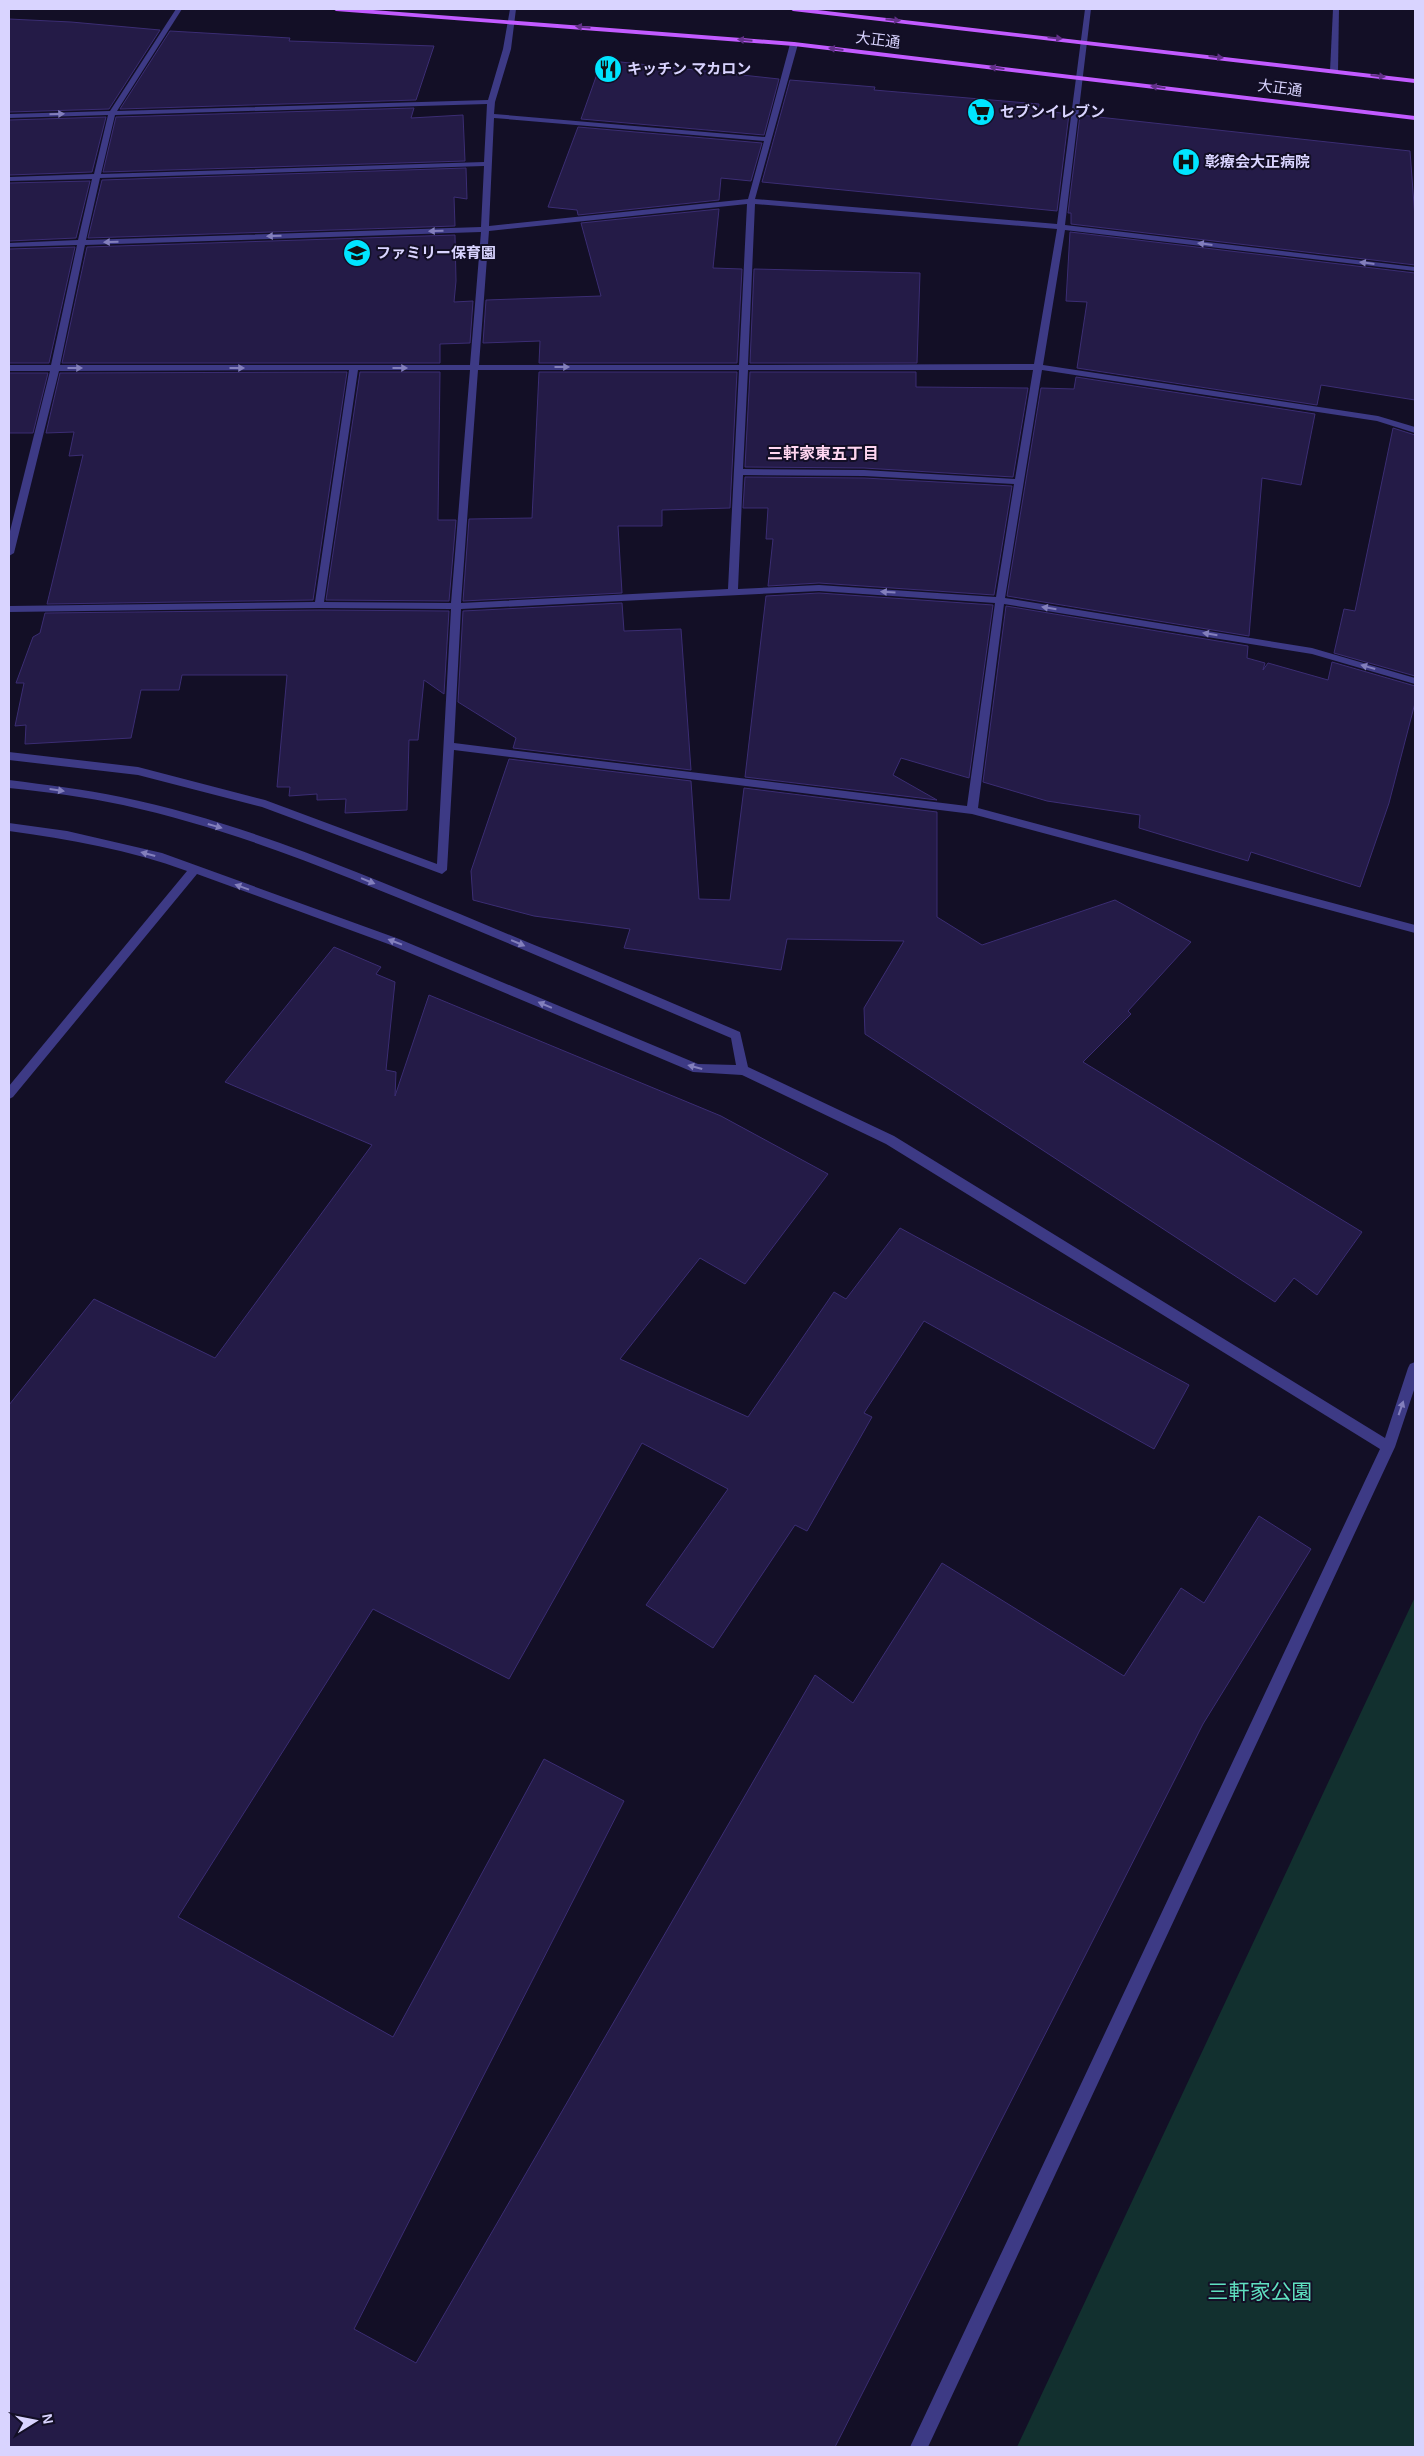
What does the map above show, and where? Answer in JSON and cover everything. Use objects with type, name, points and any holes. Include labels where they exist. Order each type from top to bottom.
[{"type":"main road","name":"大正通","points":[[336,9],[794,44],[1415,118]]},
{"type":"main road","name":"大正通","points":[[793,9],[1084,41],[1415,81]]},
{"type":"street","points":[[9,553],[55,368],[81,243],[112,113],[179,9]]},
{"type":"street","points":[[9,756],[138,771],[265,804],[442,870],[456,606],[485,229],[491,102],[508,49],[513,9]]},
{"type":"street","points":[[972,810],[1000,600],[1040,367],[1061,227],[1088,9]]},
{"type":"street","points":[[1334,71],[1336,9]]},
{"type":"street","points":[[733,592],[745,366],[751,201],[766,139],[794,44]]},
{"type":"street","points":[[9,116],[491,102]]},
{"type":"street","points":[[491,116],[766,139]]},
{"type":"street","points":[[9,179],[488,164]]},
{"type":"street","points":[[9,245],[485,229],[751,201],[1061,227],[1415,269]]},
{"type":"street","points":[[9,368],[1040,367],[1378,419],[1415,430]]},
{"type":"street","points":[[320,605],[354,368]]},
{"type":"street","points":[[740,472],[864,473],[1020,482]]},
{"type":"street","points":[[9,609],[320,605],[456,606],[820,588],[1000,600],[1312,651],[1415,681]]},
{"type":"street","points":[[448,746],[972,810],[1415,929]]},
{"type":"street","points":[[9,784],[86,794],[138,805],[238,832],[297,852],[609,980],[736,1035],[743,1070]]},
{"type":"street","points":[[9,827],[114,845],[158,856],[395,942],[697,1069],[743,1070],[890,1140],[1388,1447]]},
{"type":"street","points":[[9,1094],[194,870]]},
{"type":"street","points":[[919,2447],[1388,1447],[1415,1368]]},
{"type":"green space","name":"三軒家公園","points":[[1415,1597],[1415,2447],[1017,2447]]},
{"type":"building","points":[[9,19],[71,22],[160,30],[109,109],[9,112]]},
{"type":"building","points":[[170,31],[290,38],[289,41],[434,46],[416,100],[120,109]]},
{"type":"building","points":[[602,60],[779,79],[764,135],[581,119]]},
{"type":"building","points":[[790,80],[875,87],[874,90],[1039,104],[1038,110],[1069,114],[1057,211],[762,182]]},
{"type":"building","points":[[414,108],[411,118],[463,115],[465,161],[103,172],[116,117]]},
{"type":"building","points":[[1080,115],[1410,151],[1415,218],[1415,265],[1071,224],[1071,213],[1068,213]]},
{"type":"building","points":[[106,117],[92,172],[9,175],[9,120]]},
{"type":"building","points":[[578,127],[762,143],[751,181],[721,178],[719,200],[578,215],[577,210],[548,207]]},
{"type":"building","points":[[466,168],[467,199],[454,197],[455,226],[88,238],[102,180]]},
{"type":"building","points":[[90,181],[76,238],[9,241],[9,183]]},
{"type":"building","points":[[719,209],[713,268],[742,269],[737,363],[539,363],[540,341],[483,343],[486,300],[601,296],[581,223]]},
{"type":"building","points":[[1070,232],[1415,273],[1415,400],[1321,385],[1317,405],[1077,368],[1087,302],[1066,301]]},
{"type":"building","points":[[455,235],[456,281],[454,302],[473,301],[470,343],[440,344],[440,363],[62,363],[87,247]]},
{"type":"building","points":[[75,247],[49,363],[9,363],[9,249]]},
{"type":"building","points":[[754,269],[920,273],[917,363],[750,363]]},
{"type":"building","points":[[347,372],[313,600],[47,604],[83,455],[69,456],[74,432],[46,433],[60,373]]},
{"type":"building","points":[[360,372],[440,372],[438,520],[456,520],[449,601],[326,600]]},
{"type":"building","points":[[539,372],[737,372],[730,508],[662,510],[662,526],[618,526],[622,593],[463,601],[469,519],[532,518]]},
{"type":"building","points":[[750,372],[916,372],[916,387],[1028,388],[1013,477],[864,468],[745,467]]},
{"type":"building","points":[[9,373],[48,373],[33,433],[9,433]]},
{"type":"building","points":[[1076,377],[1315,414],[1301,485],[1262,478],[1249,636],[1007,596],[1041,388],[1074,389]]},
{"type":"building","points":[[1393,428],[1415,435],[1415,676],[1334,653],[1344,609],[1355,611]]},
{"type":"building","points":[[745,477],[864,478],[1012,486],[994,595],[819,583],[768,586],[773,539],[766,539],[768,508],[743,508]]},
{"type":"building","points":[[819,593],[993,605],[969,778],[901,758],[893,775],[937,800],[745,777],[766,596]]},
{"type":"building","points":[[622,603],[624,631],[681,629],[691,770],[513,748],[516,738],[458,702],[463,611]]},
{"type":"building","points":[[1006,606],[1248,646],[1247,658],[1265,663],[1263,670],[1268,663],[1328,680],[1332,662],[1415,686],[1415,703],[1389,803],[1360,887],[1251,852],[1248,861],[1139,828],[1140,815],[1047,801],[983,782]]},
{"type":"building","points":[[319,610],[449,611],[444,694],[424,680],[418,740],[409,740],[407,810],[345,813],[346,799],[317,800],[317,794],[289,796],[290,787],[277,787],[287,675],[182,675],[179,690],[141,690],[131,738],[25,744],[26,725],[15,726],[24,683],[16,683],[33,637],[40,633],[45,613]]},
{"type":"building","points":[[509,759],[691,781],[699,899],[730,900],[744,788],[937,812],[937,917],[982,945],[1115,900],[1191,942],[1128,1011],[1131,1014],[1083,1062],[1362,1232],[1317,1295],[1294,1278],[1275,1302],[865,1034],[864,1008],[904,941],[787,939],[781,970],[624,948],[630,929],[534,916],[473,900],[471,871]]},
{"type":"building","points":[[334,947],[381,967],[376,974],[395,982],[386,1070],[396,1072],[395,1096],[429,995],[721,1116],[828,1174],[745,1284],[700,1258],[620,1359],[748,1417],[834,1292],[846,1299],[900,1228],[1189,1385],[1154,1449],[924,1321],[864,1413],[872,1417],[807,1531],[795,1525],[713,1648],[646,1605],[728,1489],[642,1443],[509,1679],[373,1609],[178,1917],[393,2037],[544,1759],[624,1801],[354,2329],[416,2363],[815,1675],[853,1703],[942,1563],[1124,1676],[1181,1588],[1204,1603],[1259,1516],[1311,1549],[1203,1724],[835,2447],[9,2447],[9,1405],[94,1299],[215,1358],[372,1145],[225,1082]]},
{"type":"place","name":"キッチン マカロン","points":[[608,69]]},
{"type":"place","name":"セブンイレブン","points":[[981,112]]},
{"type":"place","name":"彰療会大正病院","points":[[1186,162]]},
{"type":"place","name":"ファミリー保育園","points":[[357,253]]},
{"type":"district","name":"三軒家東五丁目","points":[[823,453]]}]
